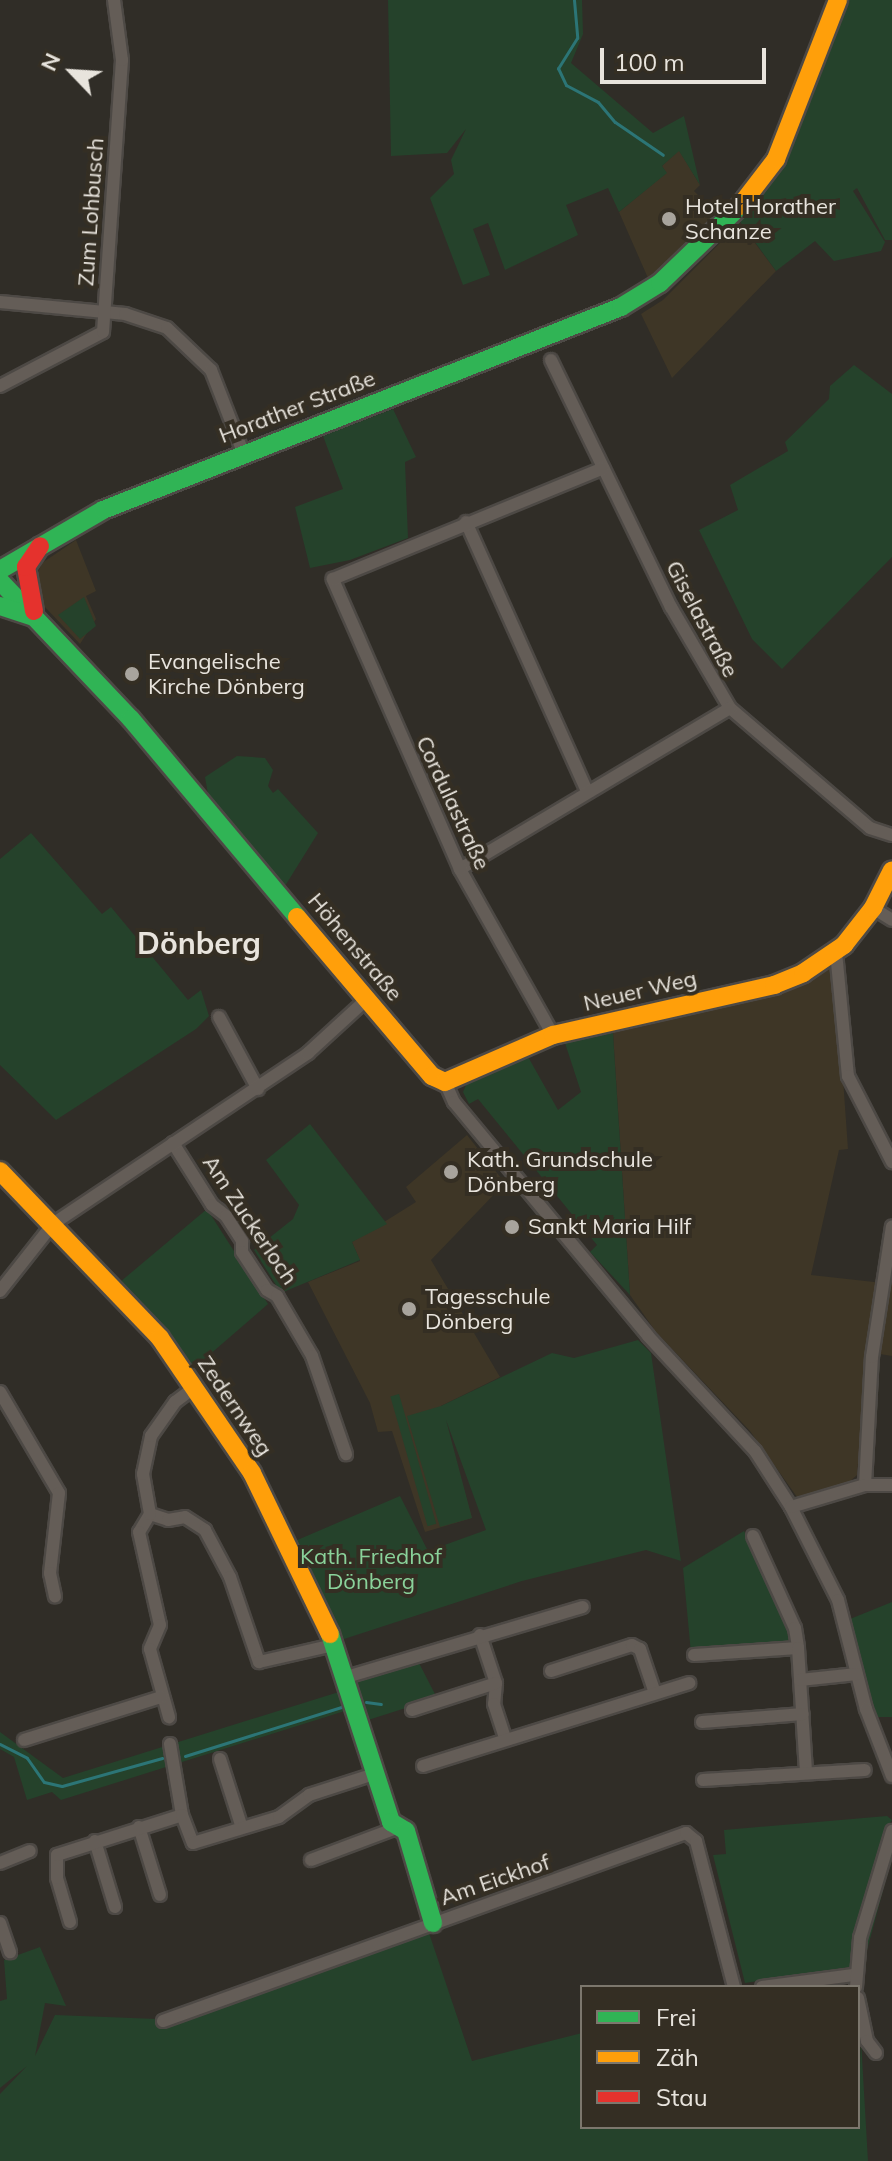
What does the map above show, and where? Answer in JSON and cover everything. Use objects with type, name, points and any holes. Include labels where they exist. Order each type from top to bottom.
[{"type":"street","name":"Zum Lohbusch","points":[[0,386],[103,332],[122,60],[114,0]]},
{"type":"street","name":"Horather Straße","points":[[0,570],[44,541],[103,510],[243,452],[621,307],[683,264],[733,215],[776,159],[838,0]]},
{"type":"street","points":[[0,302],[145,318],[163,326],[202,357],[243,452]]},
{"type":"street","name":"Giselastraße","points":[[551,360],[671,607],[730,708],[870,828],[892,835]]},
{"type":"street","points":[[587,791],[466,522],[603,468]]},
{"type":"street","name":"Cordulastraße","points":[[466,522],[333,579],[460,869],[553,1035]]},
{"type":"street","points":[[36,618],[26,588],[26,567],[44,541]]},
{"type":"street","name":"Höhenstraße","points":[[0,581],[131,719],[432,1076],[445,1082],[454,1102],[662,1351],[755,1451],[791,1507],[838,1600],[857,1674],[892,1776]]},
{"type":"street","points":[[0,606],[36,618]]},
{"type":"street","points":[[460,869],[730,708]]},
{"type":"street","points":[[892,870],[873,908],[840,948],[848,1076],[892,1162]]},
{"type":"street","points":[[873,908],[892,920]]},
{"type":"street","name":"Neuer Weg","points":[[445,1082],[553,1035],[774,985],[840,948]]},
{"type":"street","points":[[0,1291],[53,1224],[258,1089],[308,1053],[367,999]]},
{"type":"street","points":[[219,1017],[258,1089]]},
{"type":"street","name":"Am Zuckerloch","points":[[173,1143],[212,1205],[226,1216],[242,1241],[242,1252],[267,1290],[277,1296],[312,1356],[346,1454]]},
{"type":"street","name":"Zedernweg","points":[[0,1171],[160,1338],[252,1473],[333,1645],[391,1822],[406,1831],[433,1923]]},
{"type":"street","points":[[865,1485],[872,1357],[892,1227]]},
{"type":"street","points":[[169,1717],[150,1649],[160,1625],[139,1532],[150,1514],[143,1474],[151,1436],[175,1402],[195,1387]]},
{"type":"street","points":[[0,1392],[59,1493],[50,1573],[55,1596]]},
{"type":"street","points":[[791,1507],[865,1485],[892,1485]]},
{"type":"street","points":[[150,1514],[168,1520],[185,1517],[205,1530],[230,1577],[259,1662],[333,1645]]},
{"type":"street","points":[[753,1536],[795,1628],[806,1773]]},
{"type":"street","points":[[343,1678],[583,1607]]},
{"type":"street","points":[[480,1635],[496,1683],[494,1704],[505,1738]]},
{"type":"street","points":[[551,1671],[632,1645],[640,1649],[655,1693]]},
{"type":"street","points":[[694,1655],[798,1648]]},
{"type":"street","points":[[800,1680],[857,1674]]},
{"type":"street","points":[[412,1710],[496,1683]]},
{"type":"street","points":[[423,1766],[689,1683]]},
{"type":"street","points":[[24,1740],[161,1697]]},
{"type":"street","points":[[702,1722],[803,1714]]},
{"type":"street","points":[[170,1744],[182,1815],[193,1843],[279,1817],[309,1795],[374,1774]]},
{"type":"street","points":[[220,1759],[242,1828]]},
{"type":"street","points":[[703,1780],[865,1770]]},
{"type":"street","points":[[70,1922],[57,1878],[57,1855],[182,1815]]},
{"type":"street","points":[[139,1827],[160,1895]]},
{"type":"street","points":[[311,1860],[399,1827]]},
{"type":"street","points":[[793,1985],[854,1981],[892,1831]]},
{"type":"street","name":"Am Eickhof","points":[[163,2021],[686,1833],[696,1841],[733,1985]]},
{"type":"street","points":[[95,1841],[115,1907]]},
{"type":"street","points":[[0,1863],[30,1851]]},
{"type":"street","points":[[0,1923],[10,1952]]},
{"type":"street","points":[[860,2008],[867,2041],[876,2053]]},
{"type":"shaded area","name":"Hotel Horather Schanze","points":[[679,150],[700,185],[694,191],[706,203],[730,206],[648,278],[619,212],[666,173],[662,166]]},
{"type":"shaded area","points":[[740,223],[776,271],[672,378],[641,314],[663,300]]},
{"type":"shaded area","points":[[76,540],[96,591],[86,596],[96,619],[80,644],[43,605],[36,577],[42,563]]},
{"type":"shaded area","points":[[835,966],[848,1149],[839,1150],[811,1275],[892,1284],[892,1356],[868,1352],[857,1475],[847,1484],[797,1497],[750,1431],[656,1332],[630,1295],[613,1033],[773,996]]},
{"type":"shaded area","points":[[467,1135],[505,1183],[431,1260],[500,1377],[441,1406],[472,1518],[425,1532],[392,1431],[378,1432],[370,1403],[308,1282],[360,1261],[352,1242],[416,1202],[406,1187]]},
{"type":"green space","points":[[388,0],[582,0],[583,34],[571,63],[653,133],[684,116],[700,185],[679,151],[662,166],[667,173],[619,212],[608,188],[566,205],[578,235],[505,270],[488,223],[473,229],[490,275],[463,285],[430,198],[454,174],[451,160],[466,129],[447,153],[391,156]]},
{"type":"green space","points":[[842,0],[892,0],[892,240],[885,240],[857,188],[853,191],[885,242],[881,251],[834,261],[815,241],[776,271],[738,219]]},
{"type":"green space","points":[[854,365],[892,394],[892,557],[782,669],[752,639],[699,530],[738,510],[730,485],[788,451],[785,442],[829,399],[830,386]]},
{"type":"green space","points":[[393,409],[416,457],[405,462],[408,538],[350,560],[310,568],[295,507],[343,489],[323,436]]},
{"type":"green space","points":[[84,597],[96,626],[80,639],[58,615]]},
{"type":"green space","points":[[237,756],[265,758],[273,770],[268,786],[273,793],[278,789],[318,833],[285,886],[208,794],[205,777]]},
{"type":"green space","points":[[31,833],[102,914],[111,907],[188,1000],[201,990],[209,1016],[196,1029],[56,1120],[0,1065],[0,859]]},
{"type":"green space","points":[[613,1033],[630,1295],[590,1252],[597,1245],[478,1099],[469,1104],[463,1092],[466,1085],[527,1055],[558,1110],[581,1092],[565,1043]]},
{"type":"green space","points":[[310,1124],[387,1224],[352,1242],[360,1260],[281,1293],[254,1250],[293,1219],[299,1205],[266,1160]]},
{"type":"green space","points":[[207,1209],[268,1304],[193,1369],[120,1282]]},
{"type":"green space","name":"Kath. Friedhof Dönberg","points":[[638,1340],[651,1353],[681,1561],[646,1550],[522,1581],[341,1640],[295,1541],[400,1496],[428,1551],[486,1530],[446,1420],[472,1518],[440,1527],[407,1416],[441,1406],[552,1353],[574,1358]]},
{"type":"green space","points":[[399,1394],[436,1524],[428,1526],[390,1396]]},
{"type":"green space","points":[[744,1531],[791,1630],[792,1645],[691,1653],[683,1568]]},
{"type":"green space","points":[[892,1602],[892,1717],[876,1717],[850,1619]]},
{"type":"green space","points":[[419,1663],[437,1698],[365,1721],[352,1682]]},
{"type":"green space","points":[[342,1691],[348,1710],[61,1800],[52,1792],[27,1800],[14,1757],[0,1749],[0,1732],[63,1778]]},
{"type":"green space","points":[[887,1816],[892,1820],[886,1829],[892,1830],[892,1857],[863,1965],[745,1983],[713,1855],[726,1854],[724,1830]]},
{"type":"green space","points":[[428,1930],[472,2061],[580,2034],[580,2129],[860,2129],[861,2040],[868,2161],[0,2161],[0,2094],[27,2066],[0,2088],[0,2001],[7,1999],[4,1960],[40,1947],[66,2006],[45,2003],[35,2056],[55,2015],[157,2019],[167,2028]]},
{"type":"waterway","points":[[574,0],[577,38],[558,68],[566,85],[598,102],[615,122],[663,155]]},
{"type":"waterway","points":[[366,1702],[381,1704]]},
{"type":"waterway","points":[[185,1756],[345,1706]]},
{"type":"waterway","points":[[0,1744],[27,1758],[44,1782],[62,1786],[162,1758]]},
{"type":"traffic: fast","points":[[0,570],[103,510],[621,307],[660,283],[740,206]]},
{"type":"traffic: fast","points":[[0,581],[131,719],[297,917]]},
{"type":"traffic: fast","points":[[0,606],[34,617]]},
{"type":"traffic: fast","points":[[330,1634],[391,1822],[406,1831],[433,1923]]},
{"type":"traffic: slow","points":[[740,206],[776,159],[838,0]]},
{"type":"traffic: slow","points":[[297,917],[432,1076],[445,1082],[553,1035],[774,985],[803,973],[844,945],[873,908],[892,870]]},
{"type":"traffic: slow","points":[[0,1171],[160,1338],[252,1473],[330,1634]]},
{"type":"traffic: jam","points":[[34,611],[26,567],[40,546]]},
{"type":"place","name":"Hotel Horather Schanze","points":[[669,219]]},
{"type":"place","name":"Evangelische Kirche Dönberg","points":[[132,674]]},
{"type":"place","name":"Kath. Grundschule Dönberg","points":[[451,1172]]},
{"type":"place","name":"Sankt Maria Hilf","points":[[512,1227]]},
{"type":"place","name":"Tagesschule Dönberg","points":[[409,1309]]},
{"type":"district","name":"Dönberg","points":[[199,943]]}]
